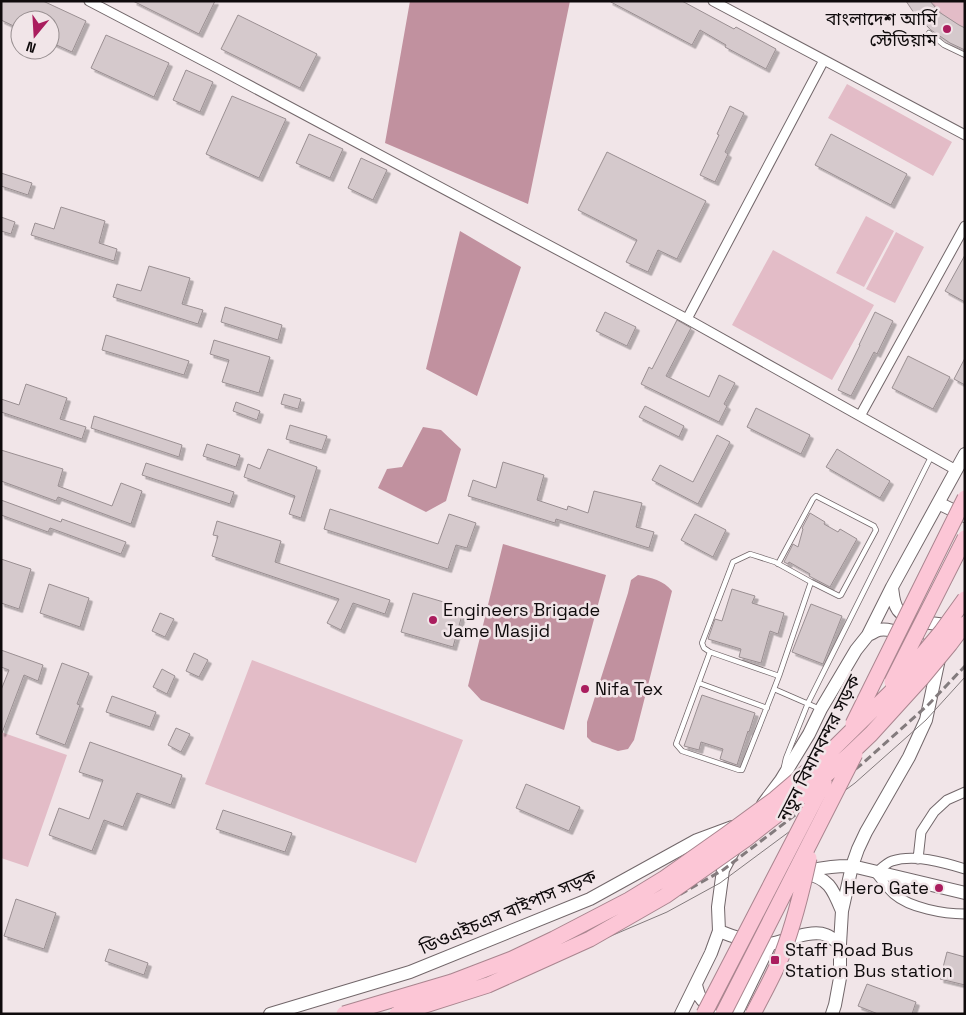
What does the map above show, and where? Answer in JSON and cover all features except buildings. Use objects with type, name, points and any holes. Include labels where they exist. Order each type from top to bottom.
[{"type":"highway","name":"নতুন বিমানবন্দর সড়ক","points":[[704,1014],[834,762],[965,498]]},
{"type":"highway","name":"নতুন বিমানবন্দর সড়ক","points":[[723,1014],[965,538]]},
{"type":"highway","points":[[344,1014],[452,982],[512,959],[630,900],[665,878],[775,799],[830,752],[891,692],[942,631],[965,599]]},
{"type":"highway","points":[[397,1014],[480,988],[517,972],[590,939],[665,896],[746,839],[805,793],[871,734],[950,644],[957,625]]},
{"type":"highway","points":[[753,1014],[774,974],[792,926],[813,837]]},
{"type":"main road","points":[[681,1014],[711,953],[719,931],[718,907],[723,870],[751,820],[781,780],[856,650],[868,635],[892,586],[965,454]]},
{"type":"main road","points":[[938,503],[965,516]]},
{"type":"main road","points":[[892,586],[898,611],[916,620],[931,624],[957,625]]},
{"type":"main road","points":[[832,1014],[840,978],[842,910],[852,866],[866,832],[926,720],[945,635],[957,625],[965,606]]},
{"type":"main road","points":[[868,635],[879,630],[887,630],[903,635],[928,649],[934,658],[936,670]]},
{"type":"main road","name":"ডিওএইচএস বাইপাস সড়ক","points":[[270,1014],[410,972],[590,899],[697,840],[751,820]]},
{"type":"main road","points":[[736,938],[757,897],[766,885],[775,878],[784,875],[825,867],[852,866],[965,893]]},
{"type":"main road","points":[[800,872],[813,874],[829,884],[842,910]]},
{"type":"main road","points":[[719,931],[736,938],[770,944],[808,934],[819,934],[827,935],[840,944]]},
{"type":"main road","points":[[696,985],[704,1002],[727,1012],[738,1010],[770,944]]},
{"type":"street","points":[[89,1],[687,319],[956,470]]},
{"type":"street","points":[[713,1],[965,135]]},
{"type":"street","points":[[687,319],[824,60]]},
{"type":"street","points":[[860,416],[965,226]]},
{"type":"street","points":[[918,859],[921,832],[934,812],[947,800],[965,792]]},
{"type":"street","points":[[965,869],[944,862],[918,859],[891,861],[876,873],[892,893],[900,899],[911,904],[942,912],[965,914]]},
{"type":"lane","points":[[930,32],[944,45],[965,55]]},
{"type":"lane","points":[[781,780],[786,758],[808,703],[931,457]]},
{"type":"lane","points":[[778,564],[816,496],[874,526],[876,530],[841,595],[838,596],[778,564],[750,554],[733,562],[702,643],[704,648],[710,652],[779,676]]},
{"type":"lane","points":[[710,652],[676,744],[682,751],[742,770],[779,676],[811,582]]},
{"type":"lane","points":[[698,683],[766,708]]},
{"type":"lane","points":[[774,689],[821,709]]},
{"type":"shaded area","points":[[410,1],[570,1],[528,204],[385,143]]},
{"type":"shaded area","name":"বাংলাদেশ আর্মি স্টেডিয়াম","points":[[906,1],[965,1],[965,50],[947,41],[932,30],[918,17]]},
{"type":"shaded area","points":[[847,84],[952,142],[933,176],[828,118]]},
{"type":"shaded area","points":[[866,216],[894,231],[864,287],[836,273]]},
{"type":"shaded area","points":[[460,231],[521,267],[477,396],[426,369]]},
{"type":"shaded area","points":[[896,232],[924,247],[895,303],[866,289]]},
{"type":"shaded area","points":[[773,250],[874,305],[832,380],[732,325]]},
{"type":"shaded area","points":[[423,427],[441,430],[461,449],[446,501],[426,512],[378,488],[387,469],[402,467]]},
{"type":"shaded area","points":[[503,544],[606,575],[564,730],[481,700],[468,686]]},
{"type":"shaded area","points":[[638,575],[653,578],[669,587],[672,591],[634,740],[628,749],[618,751],[592,742],[587,737],[587,722],[631,580]]},
{"type":"shaded area","points":[[252,660],[463,740],[416,863],[205,784]]},
{"type":"shaded area","points":[[1,732],[67,755],[28,867],[1,858]]},
{"type":"tram line","points":[[386,1014],[571,953],[667,912],[720,883],[855,783],[926,720],[965,677]]},
{"type":"railway","points":[[354,1014],[573,944],[663,904],[723,870],[862,764],[929,704],[965,666]]},
{"type":"place","name":"বাংলাদেশ আর্মি স্টেডিয়াম","points":[[947,29]]},
{"type":"place","name":"Engineers Brigade Jame Masjid","points":[[433,620]]},
{"type":"place","name":"Nifa Tex","points":[[585,689]]},
{"type":"place","name":"Hero Gate","points":[[939,888]]},
{"type":"place","name":"Staff Road Bus Station Bus station","points":[[775,960]]}]
